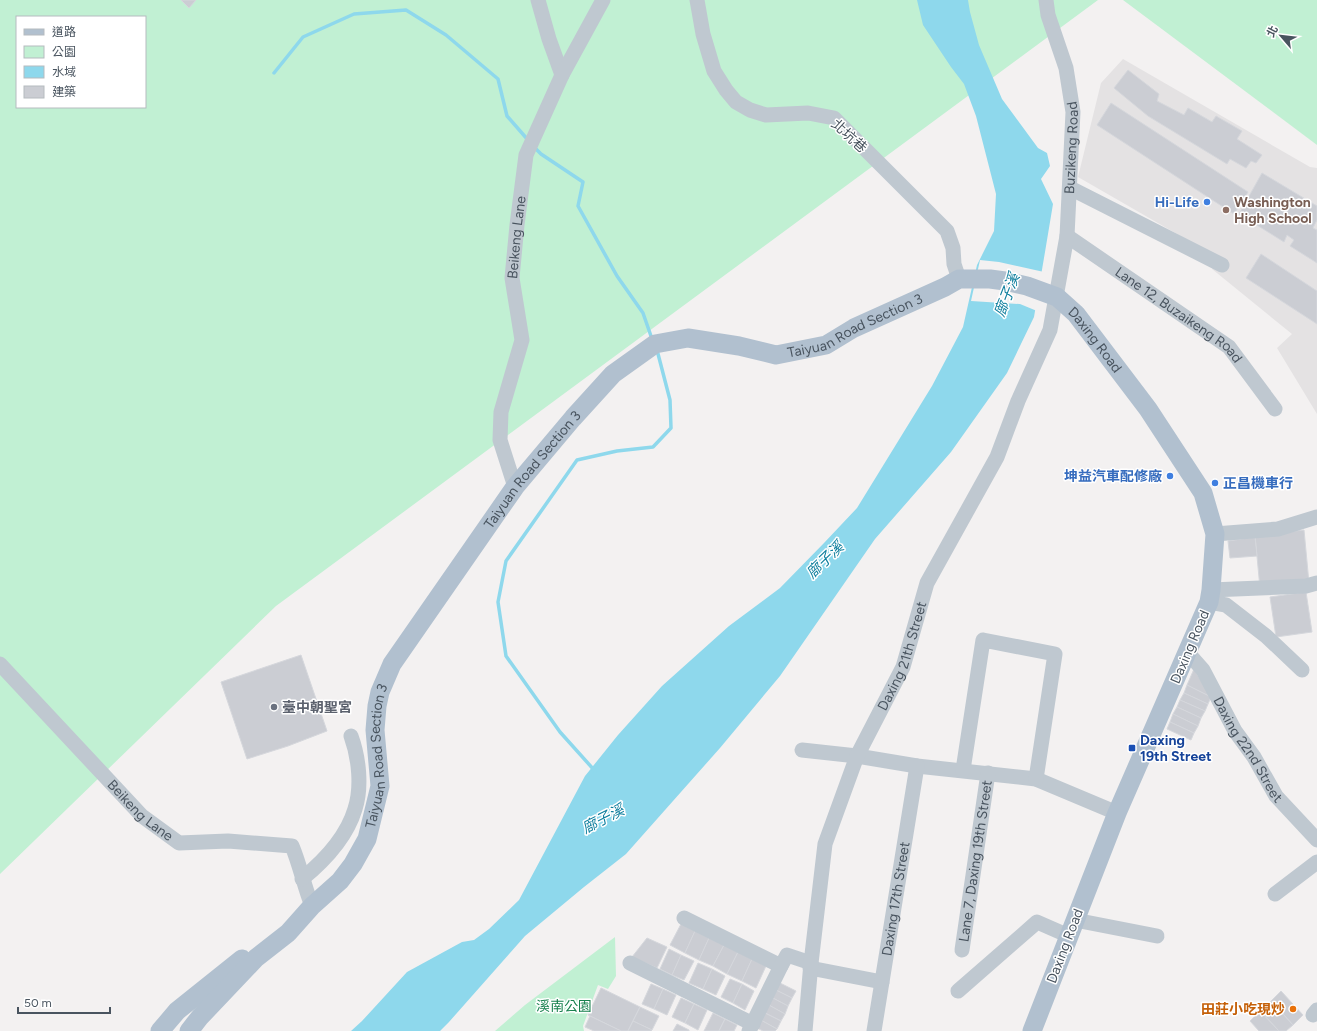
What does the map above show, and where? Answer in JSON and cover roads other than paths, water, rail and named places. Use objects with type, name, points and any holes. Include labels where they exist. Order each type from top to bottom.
[{"type":"main road","name":"Daxing Road","points":[[963,279],[990,279],[1027,286],[1052,296],[1076,314],[1148,409],[1203,493],[1215,534],[1210,596],[1188,653],[1117,813],[1032,1031]]},
{"type":"main road","name":"Taiyuan Road Section 3","points":[[189,1031],[200,1017],[256,958],[288,933],[312,906],[340,881],[353,864],[367,839],[380,786],[375,730],[380,692],[385,677],[402,650],[515,487],[573,418],[613,374],[652,347],[688,338],[739,346],[776,355],[826,345],[854,328],[963,279]]},
{"type":"main road","name":"Taiyuan Road Section 3","points":[[160,1031],[177,1011],[277,930],[312,906]]},
{"type":"street","points":[[538,0],[548,39],[562,75]]},
{"type":"street","name":"Beikeng Lane","points":[[515,487],[500,440],[501,412],[522,340],[512,278],[526,155],[562,75],[603,0]]},
{"type":"street","name":"北坑巷","points":[[697,0],[703,34],[714,72],[736,102],[750,110],[766,115],[808,113],[834,118],[947,231],[953,248],[954,264],[963,279]]},
{"type":"street","name":"Buzikeng Road","points":[[1046,0],[1048,14],[1066,68],[1073,112],[1067,236],[1052,296]]},
{"type":"street","points":[[1070,188],[1222,265]]},
{"type":"street","name":"Lane 12, Buzaikeng Road","points":[[1067,236],[1229,347],[1275,409]]},
{"type":"street","name":"Daxing 21th Street","points":[[805,1031],[825,844],[857,756],[903,667],[927,583],[997,457],[1018,401],[1050,330],[1052,296]]},
{"type":"street","points":[[1215,534],[1278,529],[1317,517]]},
{"type":"street","points":[[1210,596],[1306,586],[1317,583]]},
{"type":"street","points":[[1210,596],[1226,605],[1266,636],[1302,670]]},
{"type":"street","points":[[963,770],[983,640],[1055,654],[1036,779]]},
{"type":"street","name":"Daxing 22nd Street","points":[[1188,653],[1203,670],[1235,731],[1254,756],[1276,796],[1317,840]]},
{"type":"street","name":"Beikeng Lane","points":[[0,664],[142,816],[179,843],[228,841],[292,846],[299,862],[302,879],[312,906]]},
{"type":"street","points":[[302,879],[318,866],[332,849],[346,828],[355,809],[358,790],[358,769],[351,736]]},
{"type":"street","points":[[802,750],[857,756],[917,766],[1036,779],[1117,813]]},
{"type":"street","name":"Daxing 17th Street","points":[[874,1031],[917,766]]},
{"type":"street","name":"Lane 7, Daxing 19th Street","points":[[962,950],[988,773]]},
{"type":"street","points":[[1275,894],[1317,862]]},
{"type":"street","points":[[684,918],[780,966]]},
{"type":"street","points":[[958,991],[1037,922],[1072,928],[1157,936]]},
{"type":"street","points":[[630,963],[751,1027],[780,966],[787,955],[811,966],[882,982]]},
{"type":"water","name":"廍子溪","points":[[917,0],[968,0],[979,45],[1002,99],[1038,148],[1047,153],[1050,166],[1041,179],[1053,204],[1034,317],[1007,373],[951,452],[875,539],[780,676],[720,748],[626,854],[525,936],[440,1031],[351,1031],[407,972],[462,942],[474,940],[489,929],[519,900],[585,776],[618,735],[662,686],[729,626],[780,588],[857,508],[932,386],[963,327],[977,265],[994,231],[996,194],[976,116],[964,84],[923,25]]},
{"type":"waterway","points":[[274,73],[303,37],[354,14],[406,10],[446,35],[498,79],[507,116],[528,140]]},
{"type":"waterway","points":[[534,147],[541,154],[583,182],[578,206],[617,276],[643,313],[652,339]]},
{"type":"waterway","points":[[595,771],[560,732],[506,656],[498,602],[506,561],[577,460],[617,451],[653,447],[671,428],[670,400],[657,350]]},
{"type":"place","name":"Hi-Life","points":[[1207,202]]},
{"type":"place","name":"Washington High School","points":[[1226,210]]},
{"type":"place","name":"坤益汽車配修廠","points":[[1170,476]]},
{"type":"place","name":"正昌機車行","points":[[1215,483]]},
{"type":"place","name":"臺中朝聖宮","points":[[274,707]]},
{"type":"place","name":"Daxing 19th Street","points":[[1132,748]]},
{"type":"place","name":"田莊小吃現炒","points":[[1293,1009]]},
{"type":"park label","name":"溪南公園","points":[[564,1006]]}]
